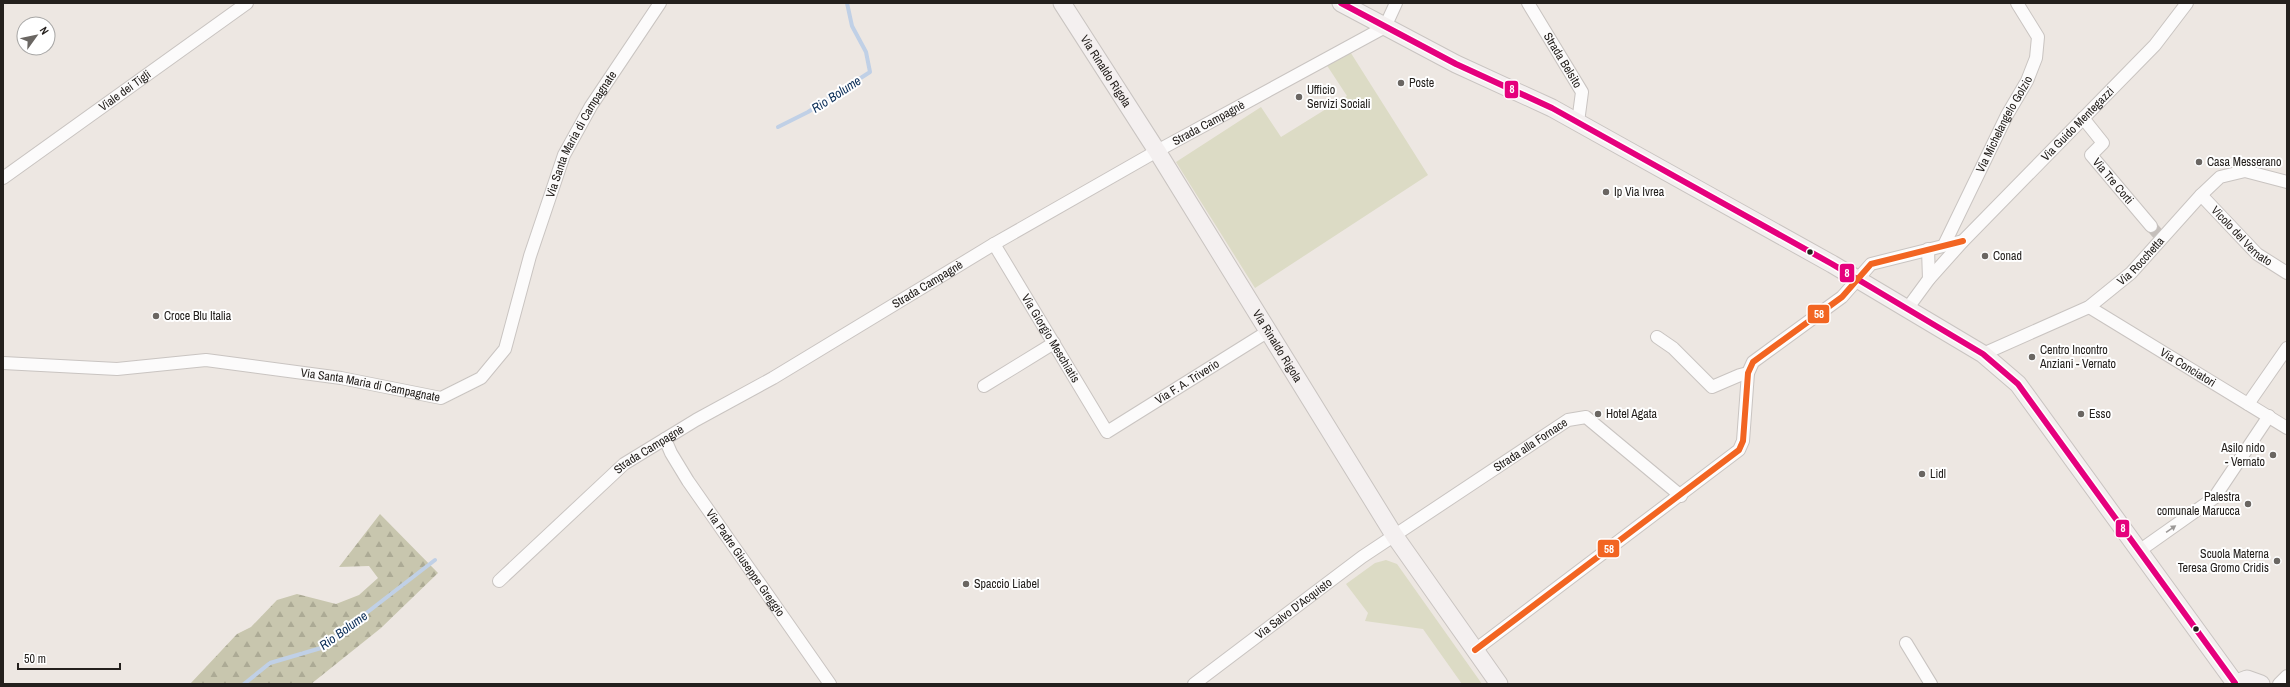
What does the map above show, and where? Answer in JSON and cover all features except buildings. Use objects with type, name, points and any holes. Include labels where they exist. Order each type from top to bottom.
[{"type":"main road","name":"Via Rinaldo Rigola","points":[[1062,3],[1157,151],[1267,332],[1394,535],[1499,684]]},
{"type":"main road","points":[[1341,3],[1385,27],[1578,122],[1857,279],[1983,354],[2018,384],[2235,683],[2247,679],[2261,684]]},
{"type":"street","name":"Viale dei Tigli","points":[[3,178],[247,3]]},
{"type":"street","name":"Via Santa Maria di Campagnate","points":[[3,363],[117,369],[206,360],[341,378],[441,398],[481,378],[505,349],[530,256],[564,155],[591,106],[660,3]]},
{"type":"street","points":[[1385,27],[1396,3]]},
{"type":"street","name":"Strada Belsito","points":[[1528,3],[1582,92],[1578,122]]},
{"type":"street","name":"Via Michelangelo Golzio","points":[[1944,245],[2007,115],[2027,81],[2036,58],[2038,38],[2017,3]]},
{"type":"street","name":"Via Guido Mentegazzi","points":[[1907,309],[1928,279],[1963,241],[2155,45],[2187,3]]},
{"type":"street","name":"Strada Campagnè","points":[[499,581],[624,464],[773,378],[994,244],[1157,151],[1385,27]]},
{"type":"street","name":"Via Tre Corti","points":[[2083,118],[2103,142],[2091,155],[2157,233]]},
{"type":"street","name":"Via Rocchetta","points":[[1983,354],[2089,307],[2131,273],[2157,233],[2220,178],[2245,172],[2287,182]]},
{"type":"street","name":"Vicolo del Vernato","points":[[2201,195],[2256,254],[2287,273]]},
{"type":"street","points":[[1475,650],[1681,496],[1739,450],[1743,441],[1748,373],[1753,362],[1842,296],[1871,264],[1963,241]]},
{"type":"street","name":"Via Giorgio Meschiatis","points":[[994,244],[1107,432]]},
{"type":"street","points":[[1928,249],[1928,279]]},
{"type":"street","name":"Via Conciatori","points":[[2089,307],[2287,428]]},
{"type":"street","name":"Via F. A. Triverio","points":[[1107,432],[1267,332]]},
{"type":"street","points":[[1657,337],[1673,348],[1712,387],[1740,374],[1748,373]]},
{"type":"street","points":[[984,386],[1054,343]]},
{"type":"street","points":[[2248,404],[2287,348]]},
{"type":"street","name":"Strada alla Fornace","points":[[1394,535],[1531,443],[1568,420],[1578,416],[1586,417],[1681,496]]},
{"type":"street","points":[[2139,551],[2214,498],[2269,416]]},
{"type":"street","name":"Via Padre Giuseppe Greggio","points":[[665,439],[671,453],[688,481],[830,684]]},
{"type":"street","name":"Via Salvo D'Acquisto","points":[[1194,684],[1394,535]]},
{"type":"street","points":[[1906,643],[1931,684]]},
{"type":"street","points":[[2279,684],[2287,676]]},
{"type":"green space","points":[[1349,50],[1428,175],[1255,288],[1176,162],[1261,107],[1281,137],[1347,96],[1326,64]]},
{"type":"green space","points":[[380,514],[438,573],[381,628],[311,684],[190,684],[237,634],[251,627],[277,600],[297,594],[336,604],[359,595],[378,578],[369,566],[339,567]]},
{"type":"green space","points":[[1386,560],[1397,564],[1482,684],[1462,684],[1423,629],[1365,621],[1368,613],[1346,584],[1375,563]]},
{"type":"waterway","name":"Rio Bolume","points":[[778,127],[808,112],[870,72],[866,52],[852,26],[847,3]]},
{"type":"waterway","name":"Rio Bolume","points":[[244,684],[270,663],[321,648],[435,560]]},
{"type":"tunnel","points":[[2151,226],[2158,234]]},
{"type":"transit line","name":"8","points":[[1341,3],[1456,64],[1552,108],[1832,264],[1983,354],[2018,384],[2235,683]]},
{"type":"transit line","name":"58","points":[[1475,650],[1739,450],[1743,441],[1748,373],[1753,362],[1842,297],[1871,264],[1963,241]]},
{"type":"place","name":"Poste","points":[[1401,83]]},
{"type":"place","name":"Ufficio Servizi Sociali","points":[[1299,97]]},
{"type":"place","name":"Casa Messerano","points":[[2199,162]]},
{"type":"place","name":"Ip Via Ivrea","points":[[1606,192]]},
{"type":"place","name":"Conad","points":[[1985,256]]},
{"type":"place","name":"Croce Blu Italia","points":[[156,316]]},
{"type":"place","name":"Centro Incontro Anziani - Vernato","points":[[2032,357]]},
{"type":"place","name":"Hotel Agata","points":[[1598,414]]},
{"type":"place","name":"Esso","points":[[2081,414]]},
{"type":"place","name":"Asilo nido - Vernato","points":[[2273,455]]},
{"type":"place","name":"Lidl","points":[[1922,474]]},
{"type":"place","name":"Palestra comunale Marucca","points":[[2248,504]]},
{"type":"place","name":"Scuola Materna Teresa Gromo Cridis","points":[[2277,561]]},
{"type":"place","name":"Spaccio Liabel","points":[[966,584]]}]
